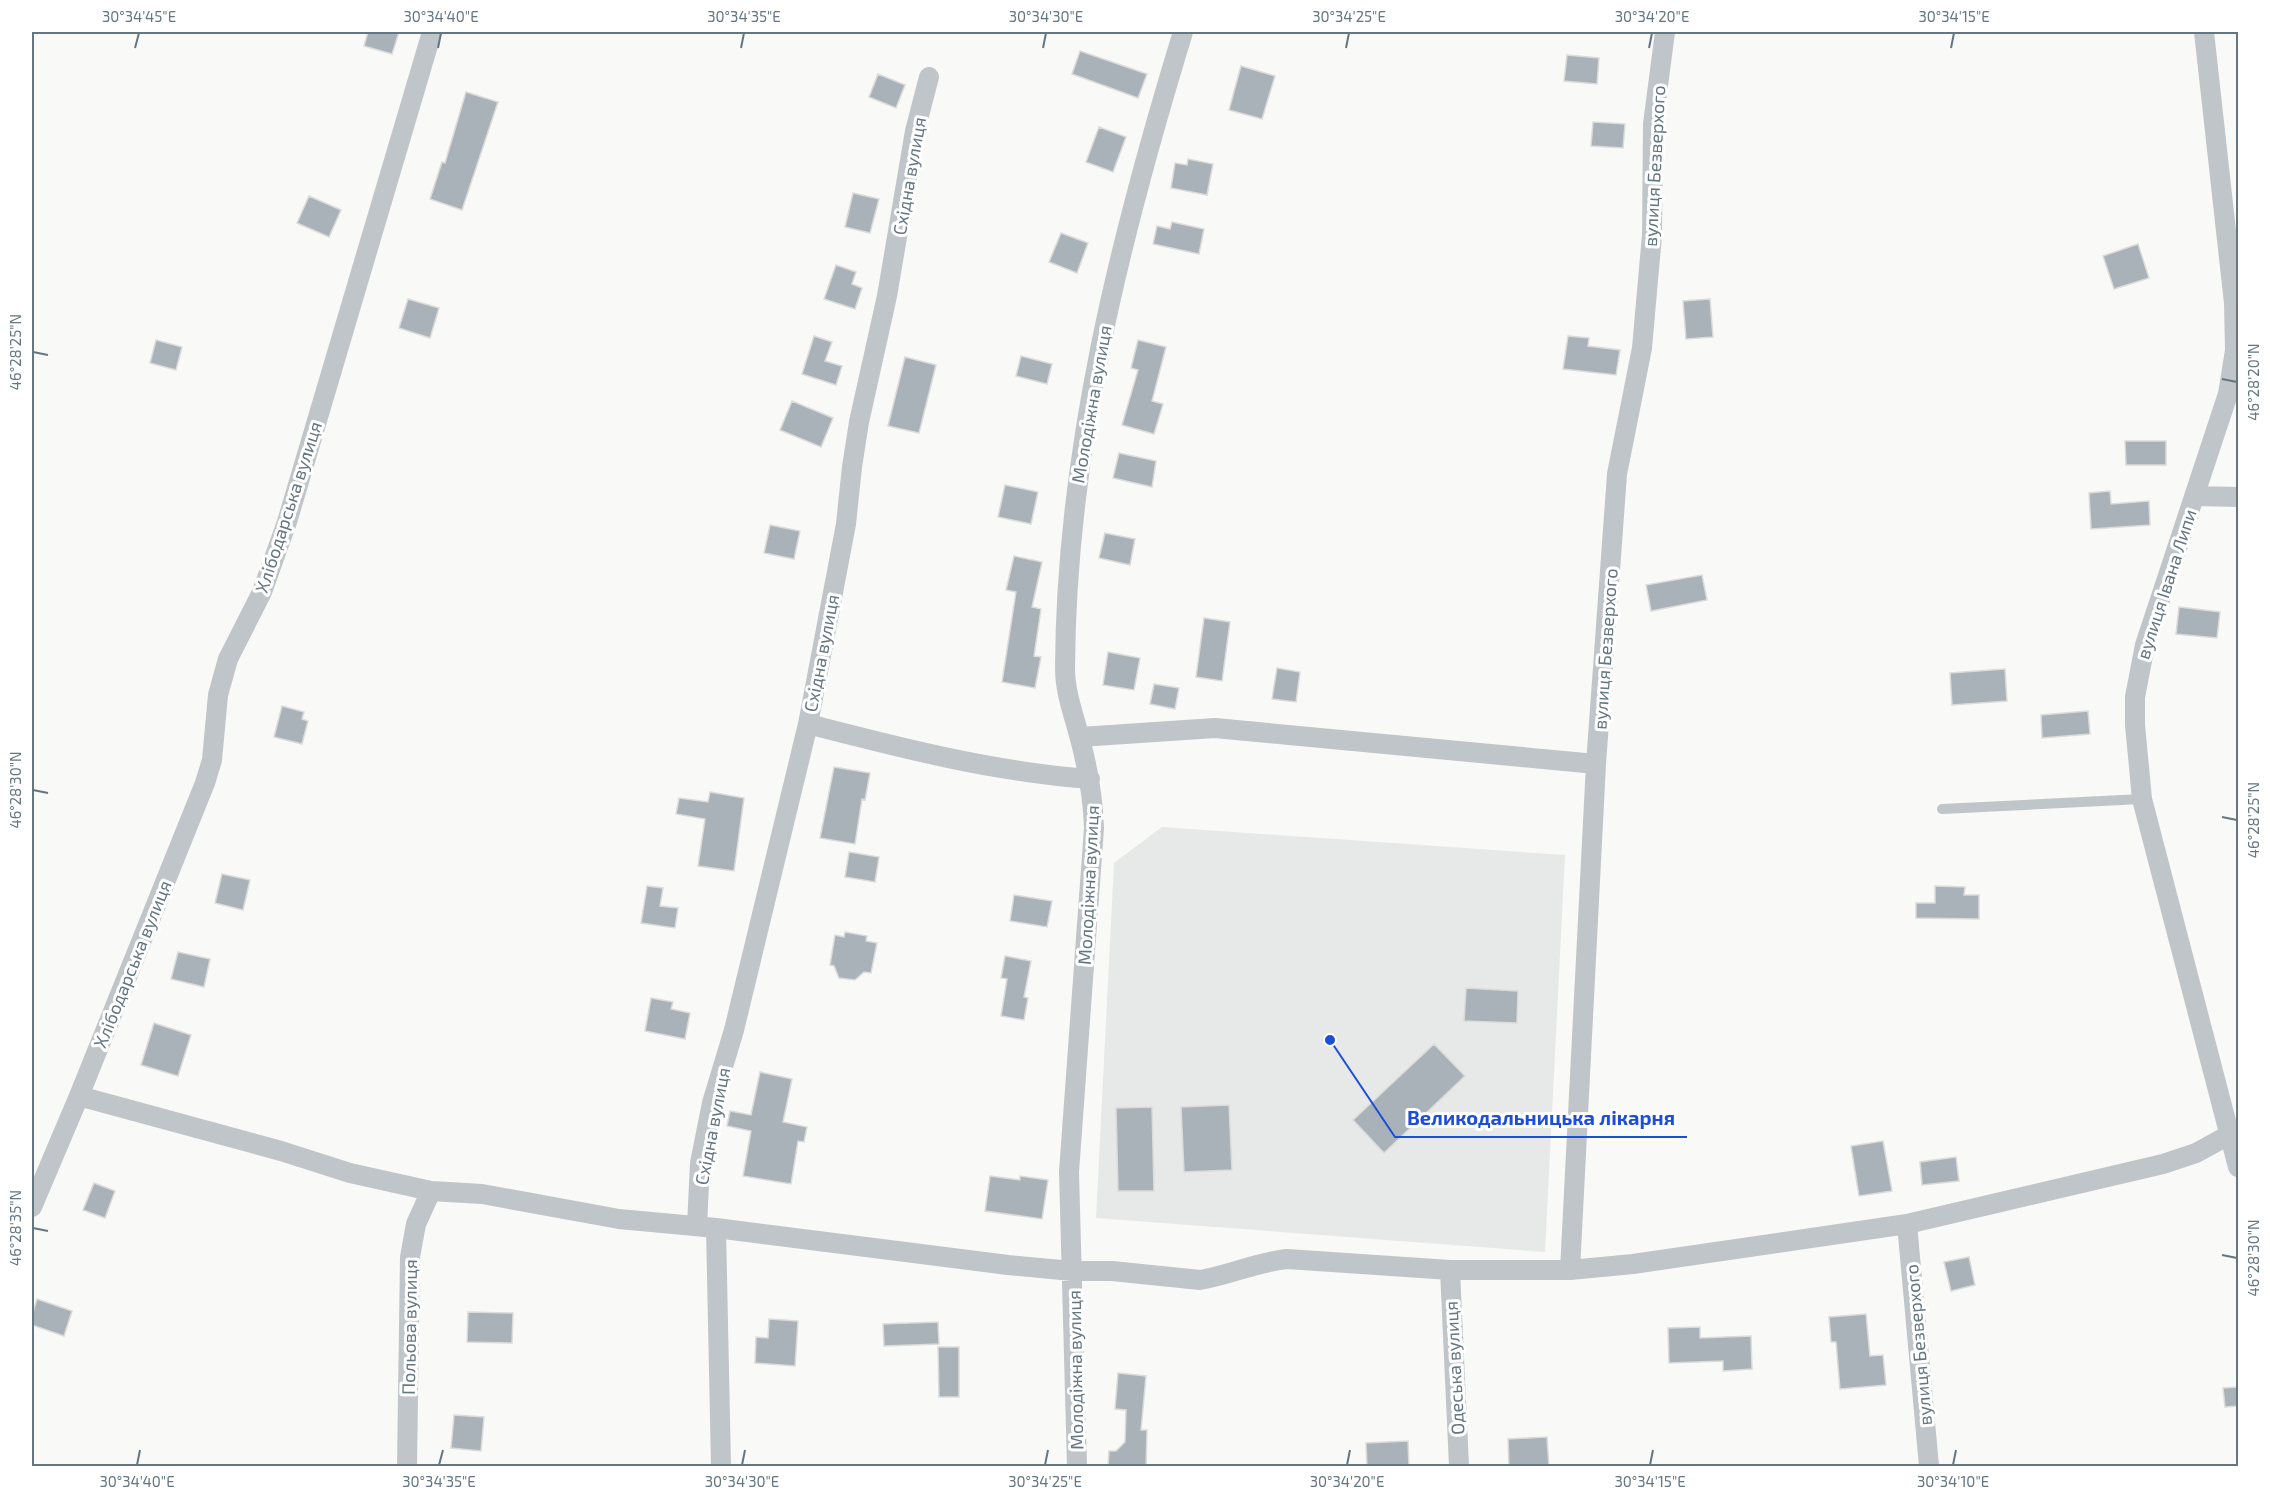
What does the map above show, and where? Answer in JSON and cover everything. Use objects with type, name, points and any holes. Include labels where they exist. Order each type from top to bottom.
[{"type":"street","name":"Хлібодарська вулиця","points":[[32,1207],[205,783],[212,760],[218,695],[228,659],[262,592],[287,522],[432,32]]},
{"type":"street","name":"Молодіжна вулиця","points":[[1077,1467],[1069,1172],[1094,828],[1090,779],[1070,705],[1065,669],[1075,496],[1112,289],[1152,134],[1183,32]]},
{"type":"street","name":"вулиця Безверхого","points":[[1570,1269],[1596,764],[1617,474],[1642,348],[1652,235],[1653,124],[1665,32]]},
{"type":"street","name":"вулиця Івана Липи","points":[[2204,32],[2235,303],[2235,350],[2228,394],[2153,618],[2138,674],[2135,725],[2142,799],[2234,1133],[2238,1167]]},
{"type":"street","name":"Східна вулиця","points":[[721,1467],[707,1227],[700,1163],[712,1103],[736,1018],[808,724],[846,524],[852,467],[860,422],[891,277],[915,131],[929,77]]},
{"type":"street","points":[[2194,496],[2238,497]]},
{"type":"street","points":[[808,724],[891,746],[1012,771],[1090,779]]},
{"type":"street","points":[[1080,737],[1215,728],[1596,764]]},
{"type":"street","points":[[79,1096],[281,1151],[350,1173],[431,1191],[482,1194],[619,1220],[707,1227],[1072,1271],[1112,1271],[1200,1280],[1215,1278],[1266,1261],[1287,1259],[1450,1270],[1570,1269],[1634,1264],[1907,1224],[2163,1164],[2196,1153],[2234,1133]]},
{"type":"street","name":"Польова вулиця","points":[[407,1467],[410,1257],[416,1224],[431,1191]]},
{"type":"street","name":"вулиця Безверхого","points":[[1907,1224],[1929,1467]]},
{"type":"street","name":"Одеська вулиця","points":[[1450,1270],[1459,1467]]},
{"type":"lane","points":[[1942,809],[2142,799]]},
{"type":"shaded area","points":[[1162,827],[1565,855],[1545,1252],[1096,1218],[1114,863]]},
{"type":"building","points":[[368,32],[399,32],[392,54],[364,46]]},
{"type":"building","points":[[1080,51],[1147,74],[1138,98],[1072,74]]},
{"type":"building","points":[[1567,55],[1599,58],[1597,84],[1564,81]]},
{"type":"building","points":[[1241,66],[1275,76],[1262,119],[1229,110]]},
{"type":"building","points":[[878,74],[905,85],[896,108],[869,97]]},
{"type":"building","points":[[466,92],[498,102],[462,210],[430,199],[442,162],[445,163]]},
{"type":"building","points":[[1593,122],[1625,124],[1623,148],[1591,146]]},
{"type":"building","points":[[1099,127],[1126,137],[1113,172],[1086,162]]},
{"type":"building","points":[[1188,159],[1213,164],[1207,195],[1171,188],[1175,163],[1187,165]]},
{"type":"building","points":[[853,193],[879,199],[870,233],[845,227]]},
{"type":"building","points":[[309,196],[341,210],[329,237],[297,223]]},
{"type":"building","points":[[1172,222],[1204,229],[1199,254],[1153,244],[1157,226],[1170,229]]},
{"type":"building","points":[[1061,233],[1088,243],[1077,273],[1049,262]]},
{"type":"building","points":[[2138,244],[2149,278],[2114,289],[2103,256]]},
{"type":"building","points":[[836,265],[856,272],[852,284],[862,288],[855,309],[824,299]]},
{"type":"building","points":[[408,299],[439,308],[430,338],[399,328]]},
{"type":"building","points":[[1710,299],[1713,337],[1686,339],[1683,301]]},
{"type":"building","points":[[814,336],[832,342],[825,361],[842,366],[836,385],[802,374]]},
{"type":"building","points":[[1568,336],[1589,338],[1588,346],[1620,350],[1616,375],[1563,369]]},
{"type":"building","points":[[156,340],[182,347],[176,370],[150,363]]},
{"type":"building","points":[[1138,340],[1166,347],[1152,401],[1163,404],[1154,434],[1122,425],[1138,370],[1131,368]]},
{"type":"building","points":[[1021,356],[1052,364],[1047,384],[1016,376]]},
{"type":"building","points":[[905,357],[936,365],[919,433],[888,426]]},
{"type":"building","points":[[792,401],[833,418],[821,447],[780,430]]},
{"type":"building","points":[[2125,441],[2166,441],[2166,465],[2126,465]]},
{"type":"building","points":[[1119,453],[1156,461],[1152,487],[1113,478]]},
{"type":"building","points":[[1005,485],[1038,492],[1031,524],[998,517]]},
{"type":"building","points":[[2110,491],[2111,504],[2149,501],[2150,525],[2091,529],[2089,493]]},
{"type":"building","points":[[770,525],[800,531],[794,559],[764,553]]},
{"type":"building","points":[[1105,533],[1135,539],[1130,565],[1099,558]]},
{"type":"building","points":[[1014,556],[1042,562],[1032,607],[1041,609],[1034,656],[1041,657],[1035,688],[1002,682],[1016,592],[1006,590]]},
{"type":"building","points":[[1702,575],[1707,600],[1651,611],[1646,585]]},
{"type":"building","points":[[2179,607],[2220,612],[2217,638],[2176,634]]},
{"type":"building","points":[[1204,618],[1230,622],[1222,681],[1196,677]]},
{"type":"building","points":[[1108,652],[1140,658],[1134,690],[1103,685]]},
{"type":"building","points":[[1277,668],[1300,672],[1296,702],[1272,699]]},
{"type":"building","points":[[2005,669],[2007,701],[1952,705],[1950,673]]},
{"type":"building","points":[[1154,684],[1179,688],[1175,709],[1150,704]]},
{"type":"building","points":[[282,706],[304,712],[302,719],[308,721],[302,744],[274,737]]},
{"type":"building","points":[[2088,711],[2090,734],[2042,738],[2041,715]]},
{"type":"building","points":[[834,767],[870,773],[865,800],[862,799],[855,844],[820,838]]},
{"type":"building","points":[[710,792],[744,798],[734,871],[698,866],[705,819],[676,814],[679,798],[708,802]]},
{"type":"building","points":[[849,852],[879,857],[875,882],[845,877]]},
{"type":"building","points":[[222,874],[250,880],[243,910],[215,903]]},
{"type":"building","points":[[647,886],[663,888],[660,906],[678,908],[675,928],[641,923]]},
{"type":"building","points":[[1935,886],[1965,887],[1964,895],[1979,895],[1979,919],[1916,918],[1916,903],[1935,903]]},
{"type":"building","points":[[1014,895],[1052,901],[1047,927],[1010,921]]},
{"type":"building","points":[[845,932],[867,936],[866,941],[877,943],[871,973],[864,972],[855,980],[839,978],[834,966],[830,965],[835,935],[844,937]]},
{"type":"building","points":[[178,952],[210,959],[204,987],[171,979]]},
{"type":"building","points":[[1005,956],[1031,961],[1024,997],[1028,998],[1024,1020],[1001,1016],[1007,979],[1001,978]]},
{"type":"building","points":[[1466,988],[1518,991],[1517,1023],[1464,1021]]},
{"type":"building","points":[[651,998],[673,1002],[671,1009],[690,1013],[685,1039],[645,1031]]},
{"type":"building","points":[[154,1023],[191,1035],[178,1076],[141,1065]]},
{"type":"building","points":[[1434,1044],[1465,1076],[1384,1153],[1353,1120]]},
{"type":"building","points":[[760,1072],[792,1079],[783,1122],[807,1127],[804,1142],[798,1141],[791,1184],[743,1176],[751,1131],[727,1126],[730,1111],[751,1115]]},
{"type":"building","points":[[1229,1105],[1232,1170],[1184,1172],[1181,1107]]},
{"type":"building","points":[[1152,1107],[1154,1191],[1118,1191],[1116,1108]]},
{"type":"building","points":[[1883,1141],[1892,1191],[1859,1196],[1851,1146]]},
{"type":"building","points":[[1956,1157],[1959,1181],[1922,1185],[1920,1162]]},
{"type":"building","points":[[990,1176],[1020,1180],[1020,1176],[1048,1180],[1042,1219],[985,1211]]},
{"type":"building","points":[[94,1183],[115,1191],[105,1218],[83,1210]]},
{"type":"building","points":[[1969,1257],[1975,1285],[1951,1291],[1944,1262]]},
{"type":"building","points":[[37,1299],[72,1311],[64,1336],[32,1325],[32,1315]]},
{"type":"building","points":[[468,1312],[513,1313],[512,1343],[467,1342]]},
{"type":"building","points":[[1866,1314],[1870,1356],[1883,1355],[1886,1385],[1840,1389],[1836,1342],[1831,1342],[1829,1317]]},
{"type":"building","points":[[769,1319],[798,1321],[795,1366],[755,1363],[756,1337],[768,1338]]},
{"type":"building","points":[[938,1322],[939,1344],[884,1346],[883,1324]]},
{"type":"building","points":[[1700,1327],[1700,1338],[1751,1336],[1752,1369],[1723,1371],[1723,1361],[1669,1363],[1668,1328]]},
{"type":"building","points":[[938,1347],[959,1347],[959,1397],[939,1397]]},
{"type":"building","points":[[1118,1373],[1146,1376],[1141,1430],[1147,1430],[1146,1467],[1108,1467],[1109,1451],[1116,1451],[1125,1442],[1126,1410],[1115,1409]]},
{"type":"building","points":[[2238,1387],[2238,1406],[2225,1407],[2223,1388]]},
{"type":"building","points":[[454,1415],[484,1417],[481,1451],[451,1448]]},
{"type":"building","points":[[1547,1437],[1549,1467],[1509,1467],[1508,1439]]},
{"type":"building","points":[[1408,1441],[1409,1467],[1367,1467],[1366,1443]]},
{"type":"place","name":"Великодальницька лікарня","points":[[1330,1040]]}]
